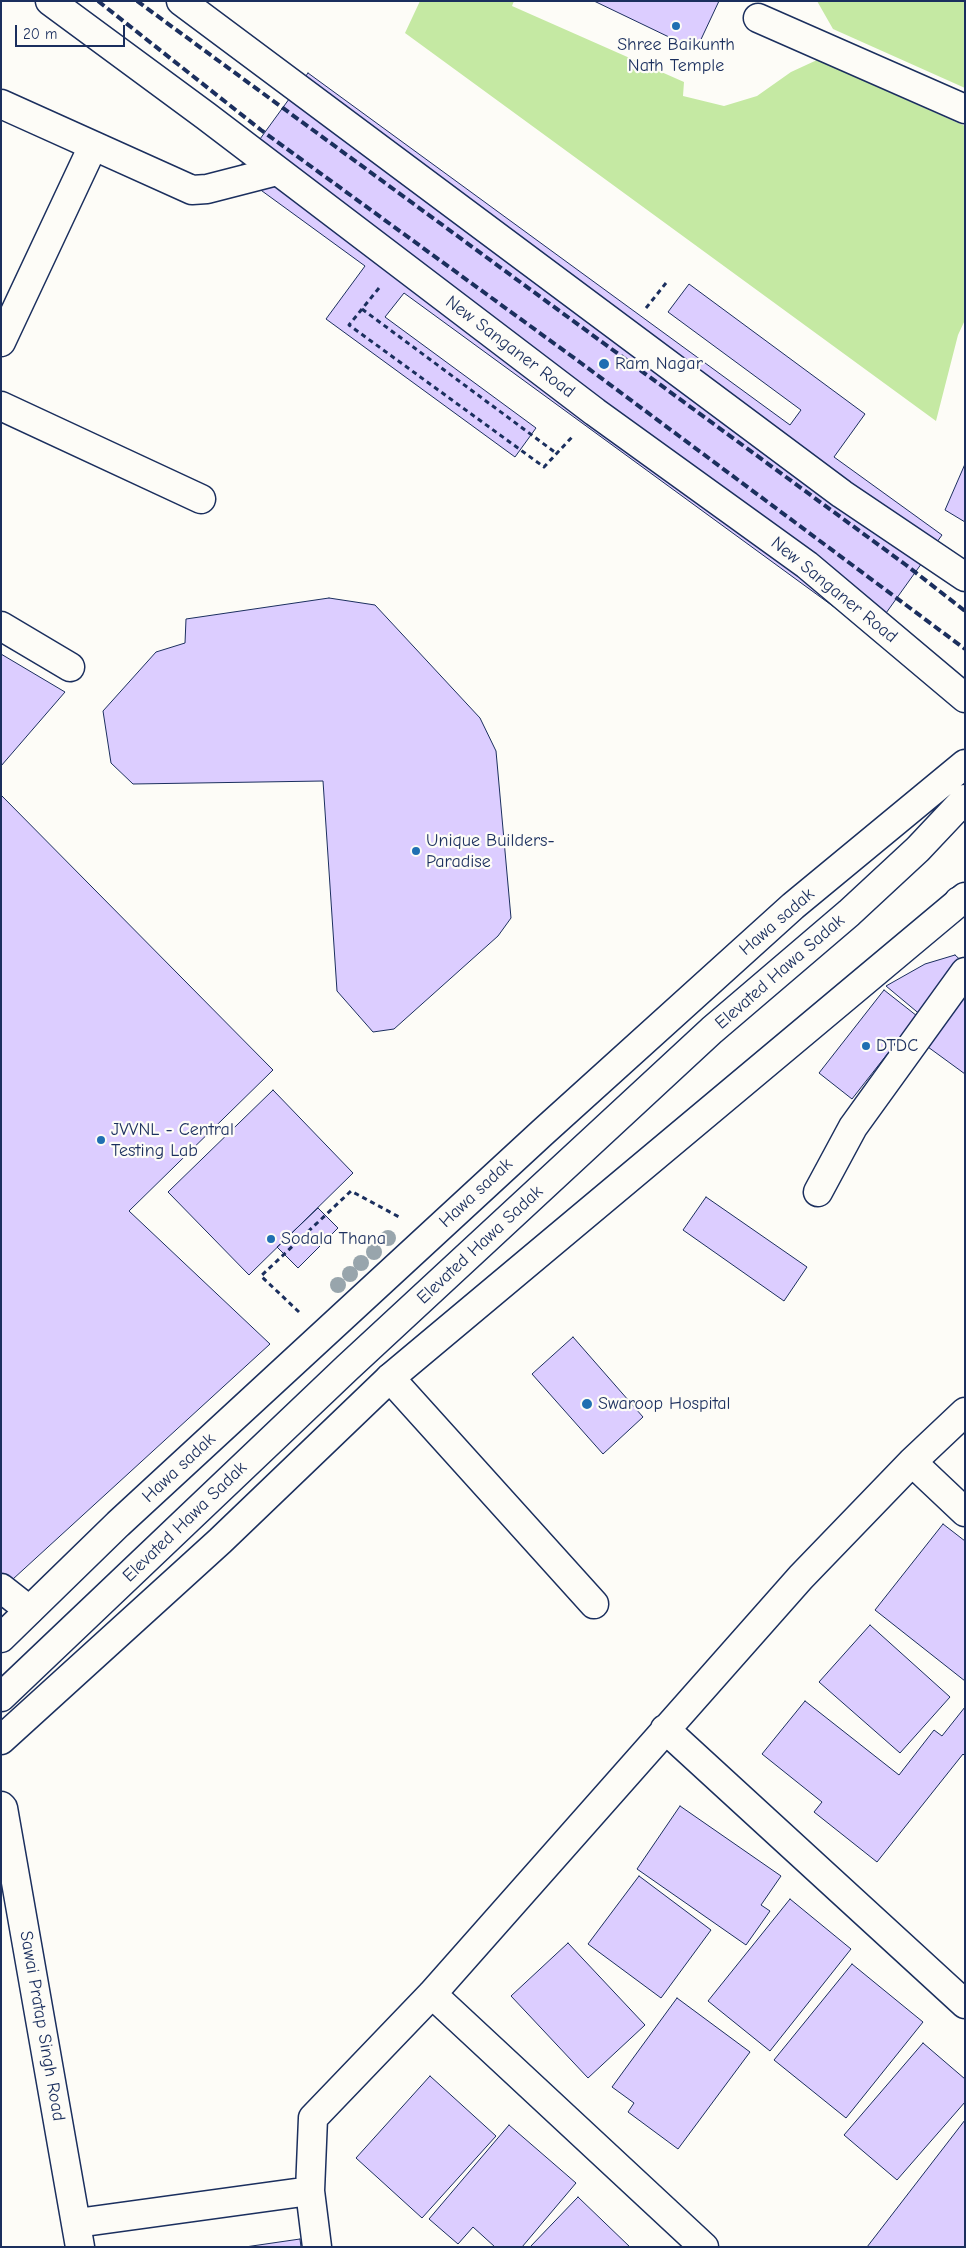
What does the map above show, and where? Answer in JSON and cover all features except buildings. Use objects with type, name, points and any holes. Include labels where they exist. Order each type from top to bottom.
[{"type":"main road","name":"New Sanganer Road","points":[[50,1],[596,412],[807,565],[965,698]]},
{"type":"main road","points":[[182,1],[842,494],[965,578]]},
{"type":"main road","points":[[758,18],[965,110]]},
{"type":"main road","points":[[1,104],[192,190],[207,190],[277,171]]},
{"type":"main road","points":[[1,342],[93,146]]},
{"type":"main road","points":[[1,406],[201,499]]},
{"type":"main road","points":[[1,626],[70,667]]},
{"type":"main road","name":"Hawa sadak","points":[[1,1638],[118,1524],[431,1235],[794,906],[965,764]]},
{"type":"main road","name":"Elevated Hawa Sadak","points":[[1,1697],[346,1368],[712,1030],[849,914],[918,849],[965,799]]},
{"type":"main road","points":[[1,1740],[220,1541],[390,1378],[963,905]]},
{"type":"main road","points":[[818,1192],[853,1127],[965,972]]},
{"type":"main road","points":[[390,1378],[594,1604]]},
{"type":"main road","points":[[317,2247],[310,2191],[313,2118],[432,1994],[665,1728],[801,1577],[912,1462],[965,1412]]},
{"type":"main road","points":[[912,1462],[965,1512]]},
{"type":"main road","points":[[1,1588],[29,1610]]},
{"type":"main road","points":[[665,1728],[965,2004]]},
{"type":"main road","name":"Sawai Pratap Singh Road","points":[[1,1806],[3,1808],[79,2235]]},
{"type":"main road","points":[[432,1994],[704,2247]]},
{"type":"main road","points":[[79,2235],[310,2191]]},
{"type":"path","points":[[384,282],[349,325],[544,467],[596,412]]},
{"type":"path","points":[[362,309],[556,454]]},
{"type":"path","points":[[323,1335],[261,1276],[351,1190],[431,1235]]},
{"type":"green space","points":[[420,1],[514,1],[512,6],[684,82],[683,96],[724,106],[757,96],[791,72],[817,60],[965,126],[965,320],[958,335],[936,421],[405,33]]},
{"type":"green space","points":[[817,1],[965,1],[965,88],[833,29]]},
{"type":"railway","points":[[98,1],[261,130],[581,363],[965,649]]},
{"type":"railway","points":[[137,1],[906,565],[965,611]]},
{"type":"place","name":"Shree Baikunth Nath Temple","points":[[676,26]]},
{"type":"place","name":"Ram Nagar","points":[[604,364]]},
{"type":"place","name":"Unique Builders- Paradise","points":[[416,851]]},
{"type":"place","name":"DTDC","points":[[866,1046]]},
{"type":"place","name":"JVVNL - Central Testing Lab","points":[[101,1140]]},
{"type":"place","name":"Sodala Thana","points":[[271,1239]]},
{"type":"place","name":"Swaroop Hospital","points":[[587,1404]]}]
